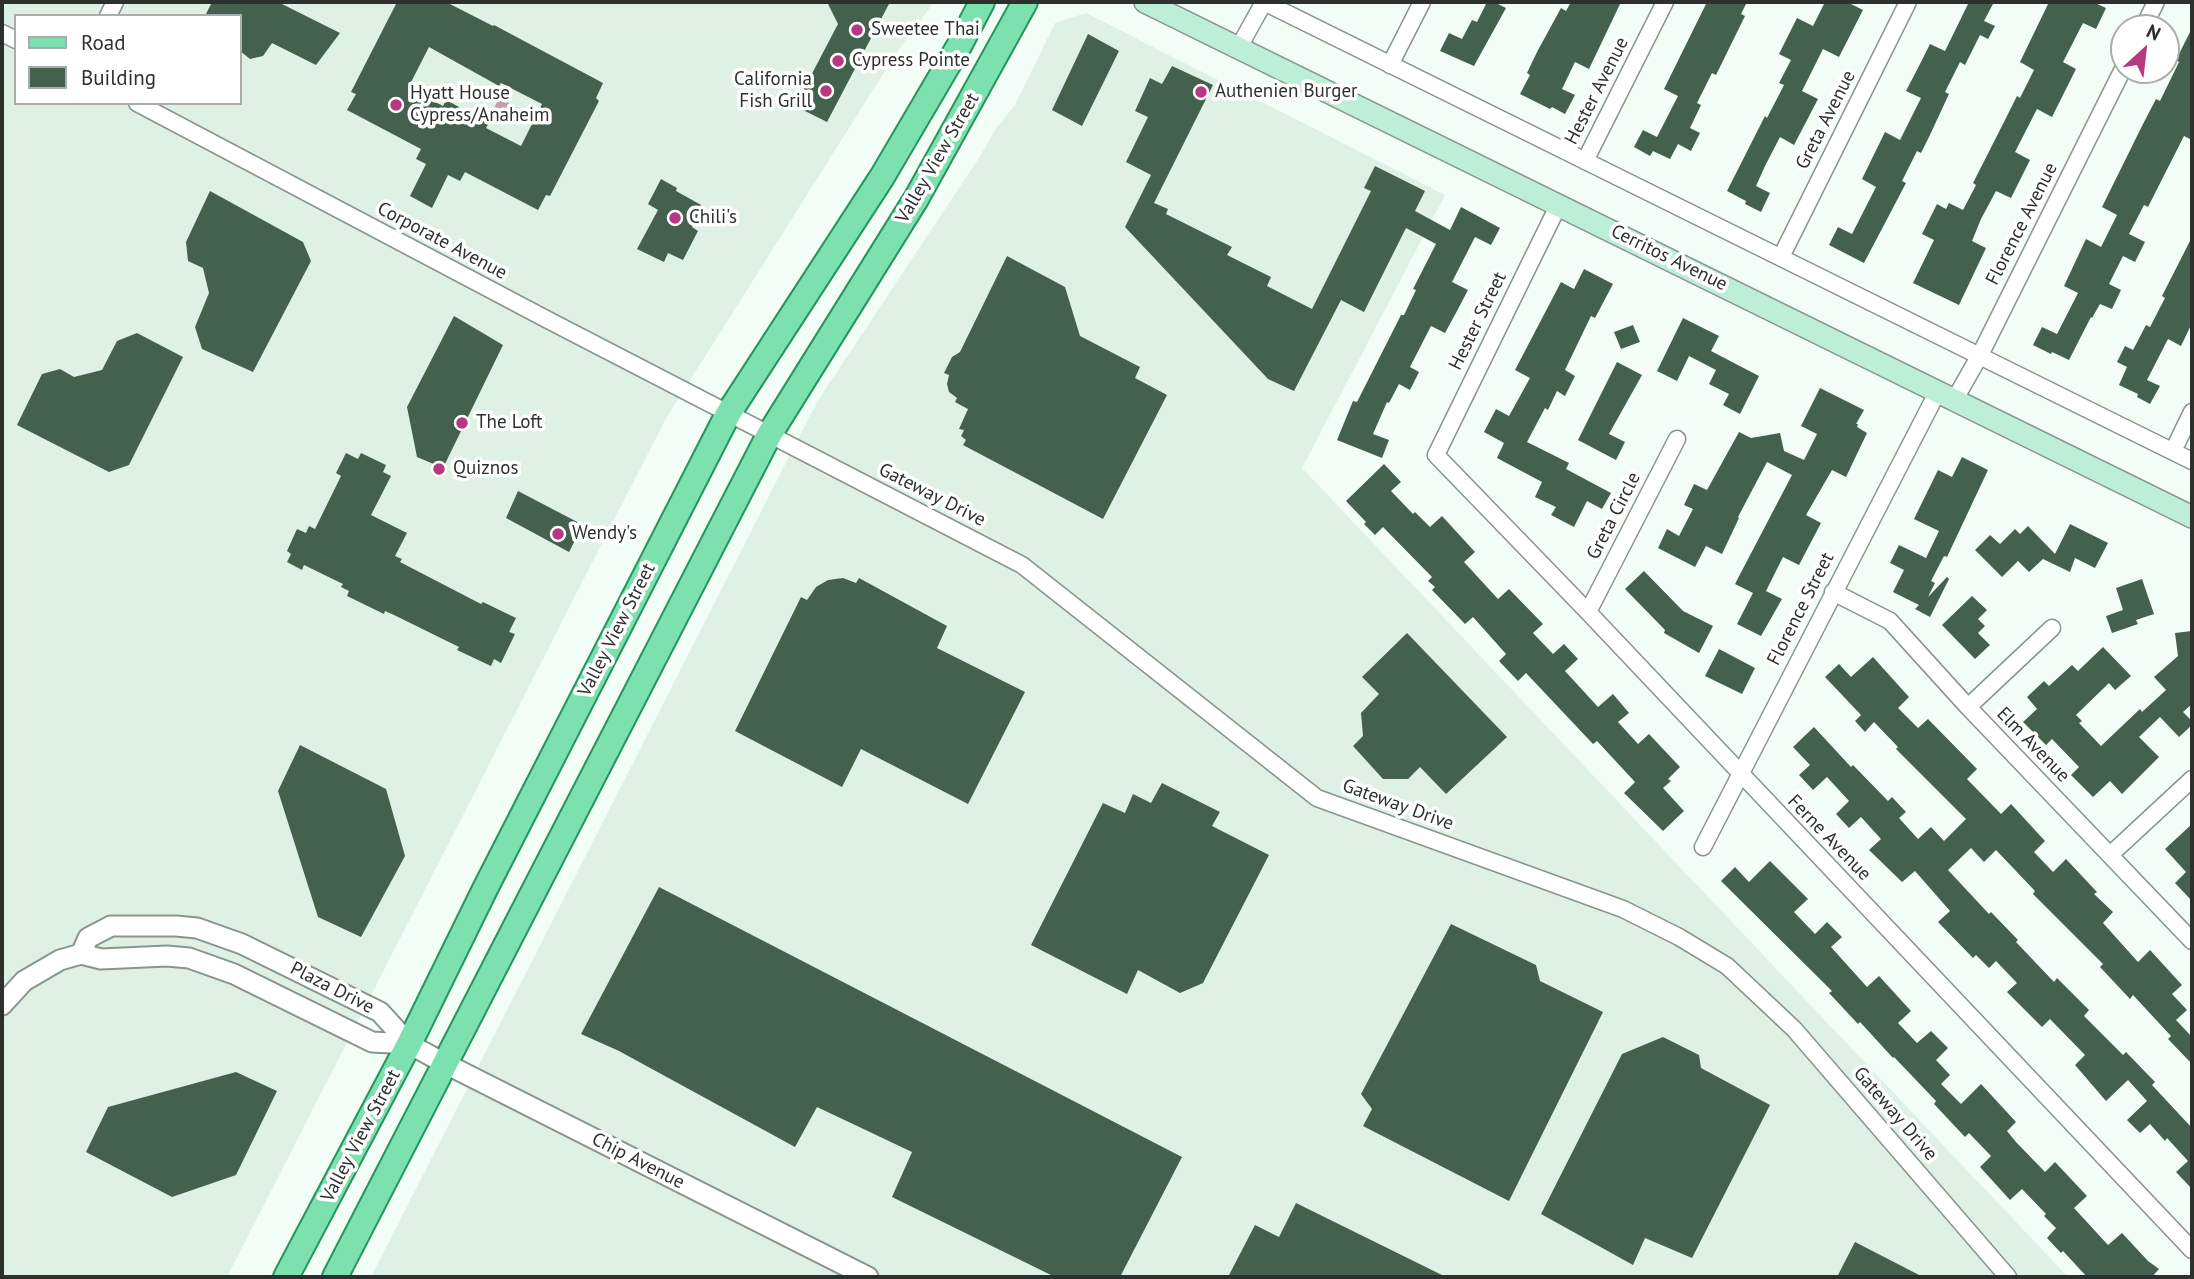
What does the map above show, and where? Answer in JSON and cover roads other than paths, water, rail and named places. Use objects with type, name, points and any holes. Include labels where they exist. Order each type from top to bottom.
[{"type":"main road","name":"Valley View Street","points":[[286,1277],[409,1044],[492,875],[728,414],[882,177],[982,2]]},
{"type":"main road","name":"Valley View Street","points":[[335,1277],[769,435],[916,199],[1025,2]]},
{"type":"main road","name":"Cerritos Avenue","points":[[1145,2],[2192,517]]},
{"type":"street","points":[[1239,47],[1264,2],[2192,461]]},
{"type":"street","points":[[1390,65],[1422,2]]},
{"type":"street","name":"Hester Avenue","points":[[1586,161],[1665,2]]},
{"type":"street","name":"Greta Avenue","points":[[1781,257],[1909,2]]},
{"type":"street","name":"Florence Avenue","points":[[1947,395],[1980,355],[2116,84]]},
{"type":"street","name":"Corporate Avenue","points":[[142,105],[728,414]]},
{"type":"street","name":"Hester Street","points":[[1436,455],[1559,204]]},
{"type":"street","name":"Florence Street","points":[[1703,847],[1833,592],[1947,395]]},
{"type":"street","points":[[2173,451],[2192,412]]},
{"type":"street","name":"Gateway Drive","points":[[728,414],[1022,565],[1317,798],[1623,909],[1679,937],[1727,966],[1794,1029],[2008,1277]]},
{"type":"street","name":"Greta Circle","points":[[1588,612],[1677,439]]},
{"type":"street","name":"Ferne Avenue","points":[[1436,455],[2192,1250]]},
{"type":"street","name":"Elm Avenue","points":[[1833,592],[1890,621],[1968,707],[2192,942]]},
{"type":"street","points":[[1968,707],[2052,628]]},
{"type":"street","points":[[2110,855],[2192,779]]},
{"type":"street","name":"Plaza Drive","points":[[81,954],[88,938],[111,926],[197,928],[242,944],[380,1012],[409,1044]]},
{"type":"street","name":"Plaza Drive","points":[[2,1005],[24,981],[60,960],[81,954],[101,959],[167,956],[189,958],[234,974],[372,1042],[409,1044]]},
{"type":"street","name":"Chip Avenue","points":[[409,1044],[868,1277]]},
{"type":"place","name":"Sweetee Thai","points":[[857,30]]},
{"type":"place","name":"Cypress Pointe","points":[[838,61]]},
{"type":"place","name":"California Fish Grill","points":[[826,91]]},
{"type":"place","name":"Authenien Burger","points":[[1201,92]]},
{"type":"place","name":"Hyatt House Cypress/Anaheim","points":[[396,105]]},
{"type":"place","name":"Chili's","points":[[675,218]]},
{"type":"place","name":"The Loft","points":[[462,423]]},
{"type":"place","name":"Quiznos","points":[[439,469]]},
{"type":"place","name":"Wendy's","points":[[558,534]]}]
